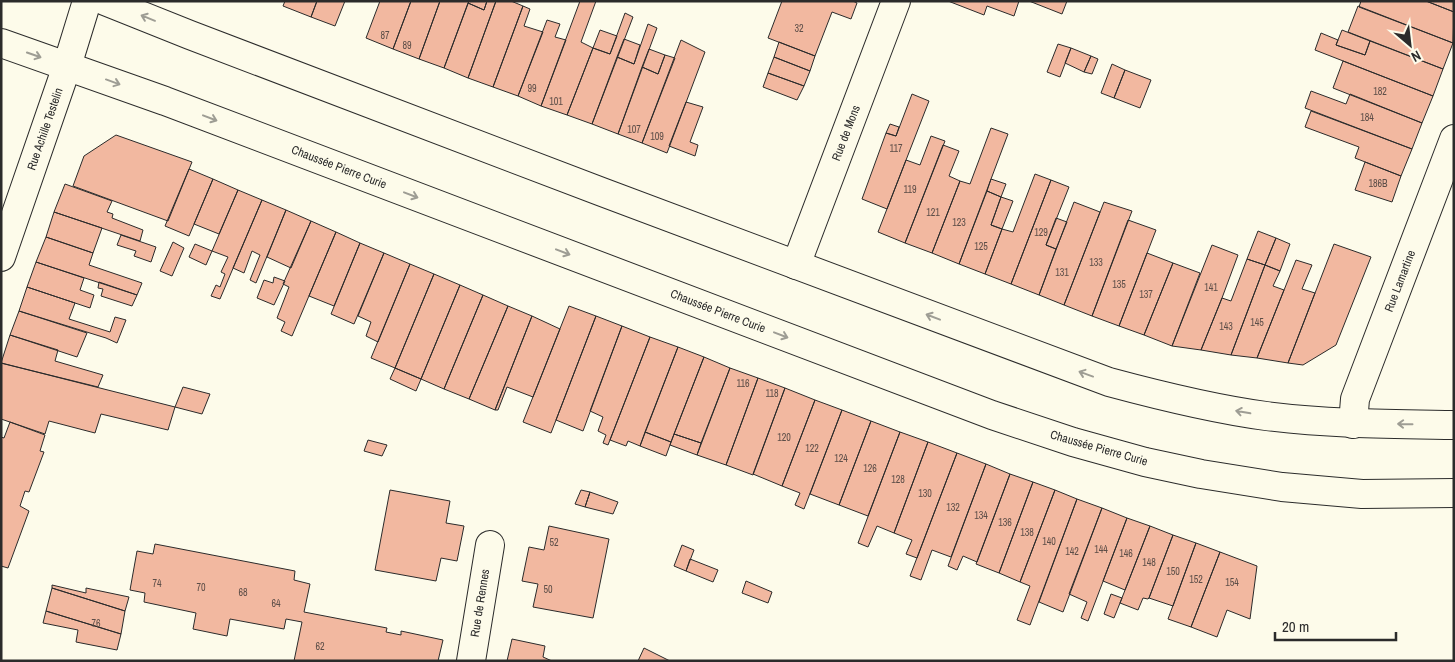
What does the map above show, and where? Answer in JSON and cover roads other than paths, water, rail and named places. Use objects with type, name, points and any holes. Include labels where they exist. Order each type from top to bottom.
[{"type":"main road","name":"Rue Achille Testelin","points":[[1,257],[67,66],[87,1]]},
{"type":"main road","points":[[106,1],[190,36],[1109,382],[1169,398],[1267,416],[1353,424],[1454,425]]},
{"type":"main road","name":"Rue de Mons","points":[[796,265],[896,1]]},
{"type":"main road","name":"Chaussée Pierre Curie","points":[[1,43],[184,108],[992,415],[1073,442],[1145,462],[1201,474],[1282,486],[1362,494],[1454,493]]},
{"type":"main road","name":"Rue Lamartine","points":[[1353,424],[1355,399],[1454,139]]},
{"type":"main road","name":"Rue de Rennes","points":[[471,661],[490,545]]}]
